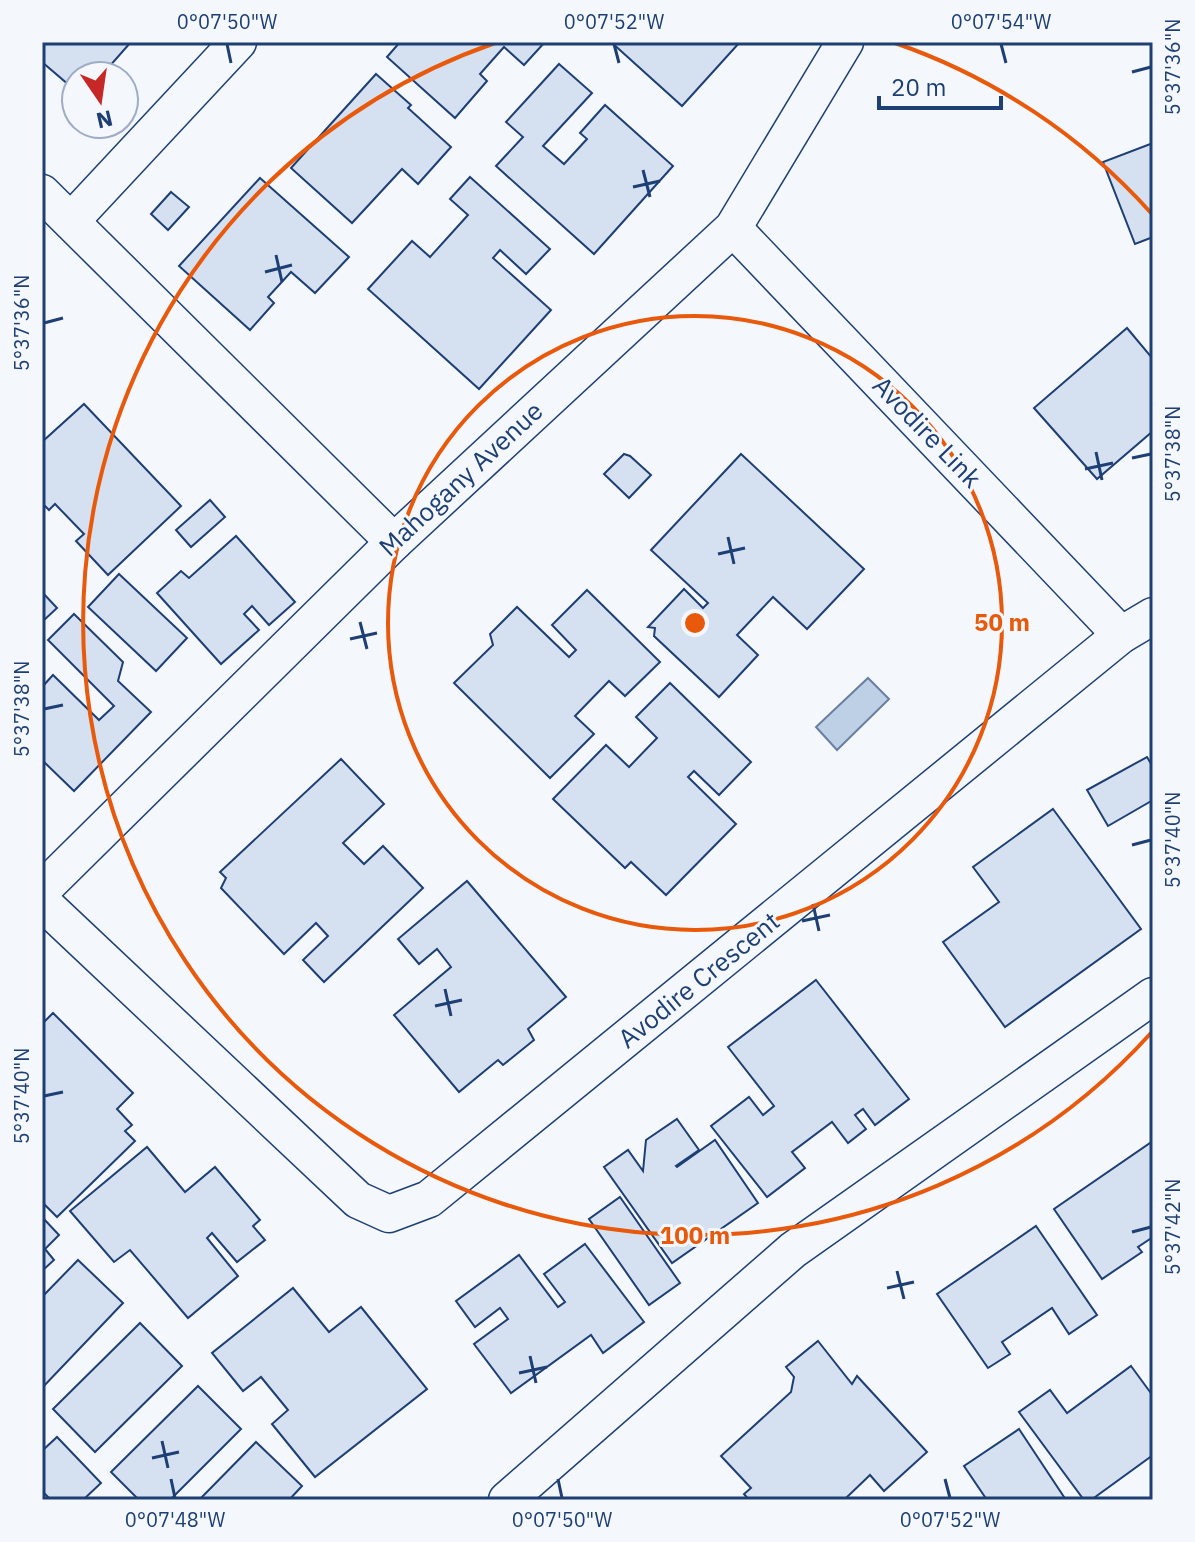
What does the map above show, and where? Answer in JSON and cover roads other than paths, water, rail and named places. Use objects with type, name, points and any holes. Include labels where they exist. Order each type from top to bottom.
[{"type":"street","points":[[71,221],[238,42]]},
{"type":"street","name":"Mahogany Avenue","points":[[42,890],[394,542],[733,228],[845,42]]},
{"type":"street","points":[[42,193],[394,542]]},
{"type":"street","name":"Avodire Link","points":[[733,228],[1121,635]]},
{"type":"street","name":"Avodire Crescent","points":[[42,902],[358,1200],[389,1214],[429,1199],[1121,635],[1153,616]]},
{"type":"street","points":[[507,1500],[793,1250],[1153,996]]},
{"type":"water","points":[[868,678],[889,699],[837,750],[816,727]]}]
